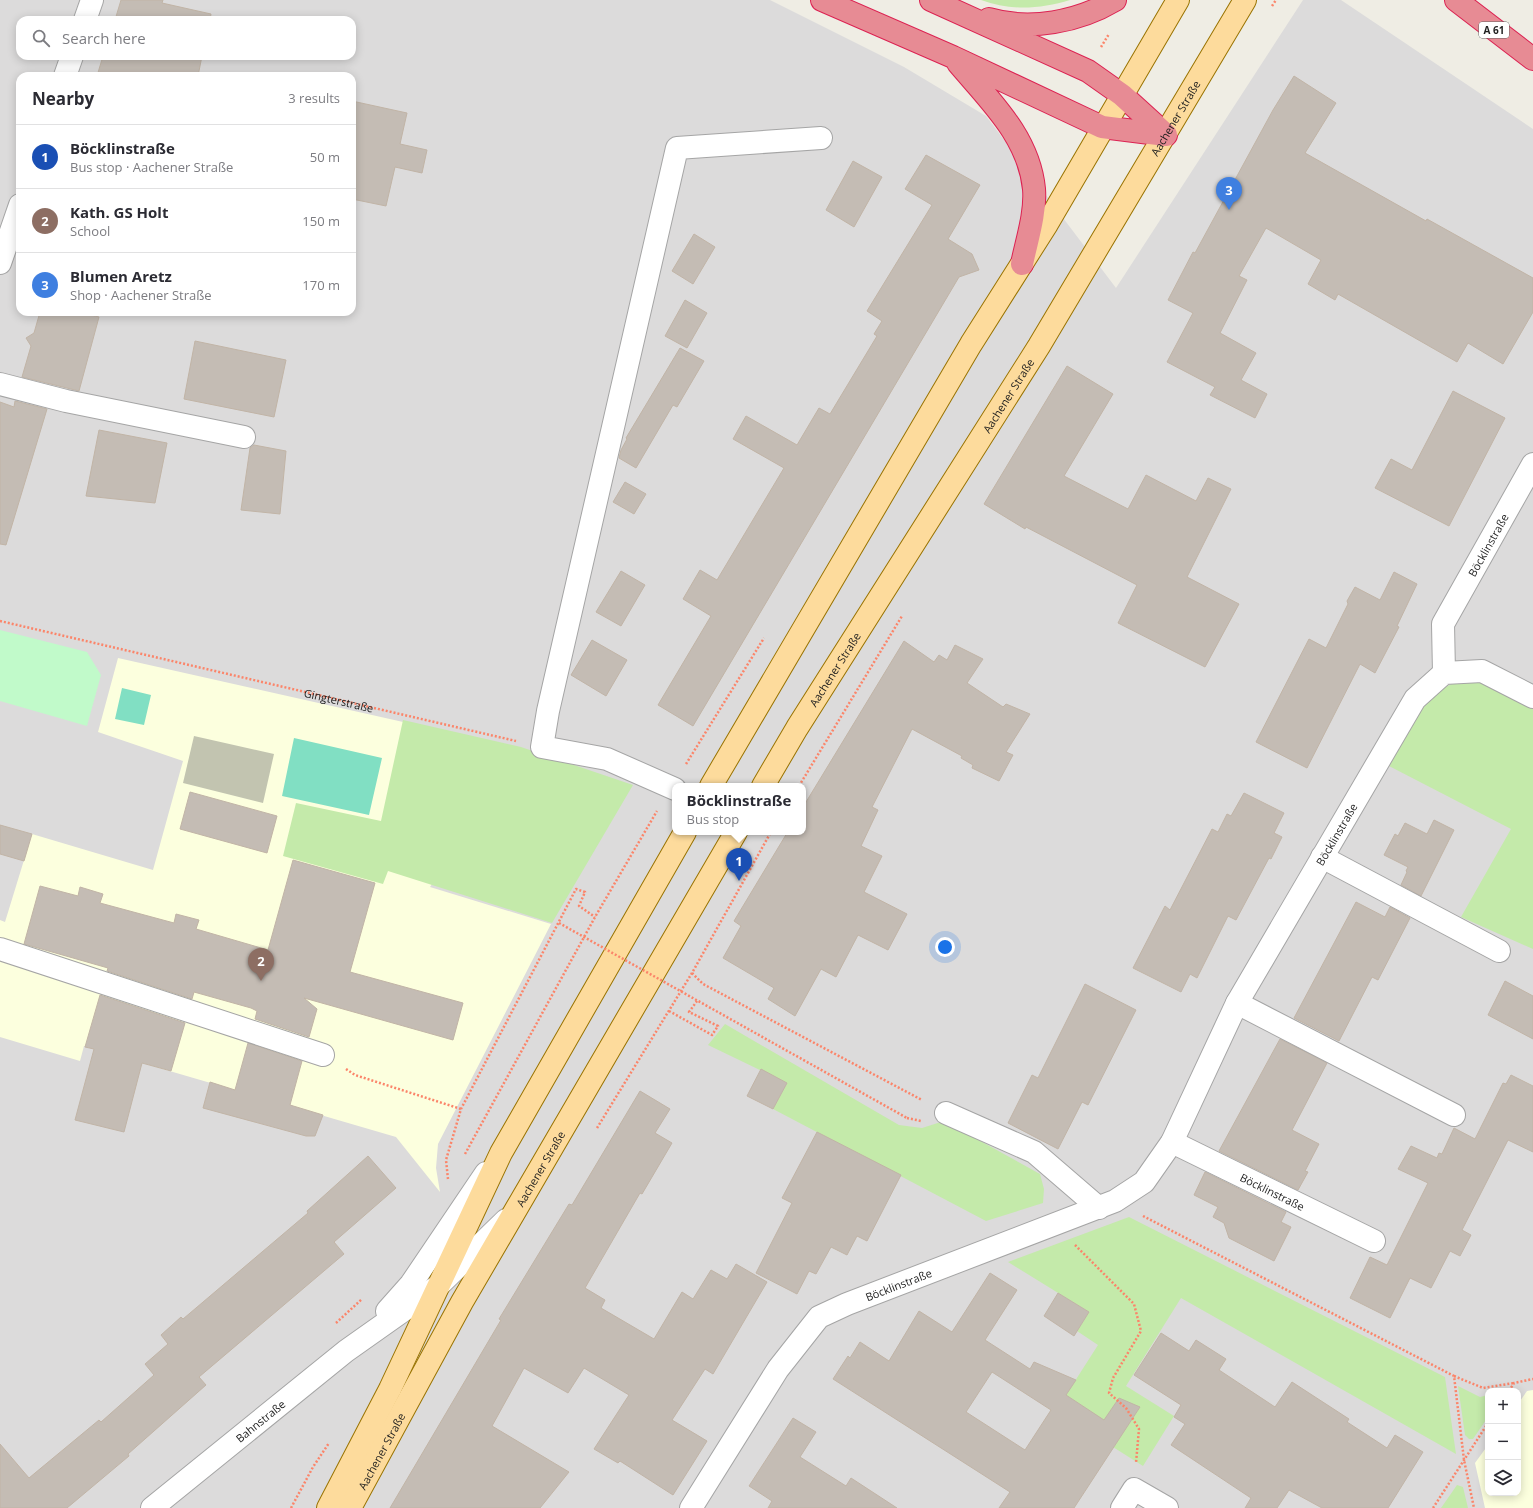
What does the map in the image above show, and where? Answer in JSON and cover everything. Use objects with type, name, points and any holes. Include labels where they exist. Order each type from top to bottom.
[{"type":"highway","points":[[822,0],[953,57],[1102,127],[1166,135]]},
{"type":"highway","points":[[931,0],[1088,70],[1122,95],[1166,135]]},
{"type":"highway","points":[[953,10],[996,21],[1032,24],[1073,18],[1098,10],[1114,0]]},
{"type":"highway","name":"A 61","points":[[1456,0],[1533,60]]},
{"type":"highway","points":[[953,57],[1004,117],[1021,141],[1030,164],[1034,190],[1031,221],[1022,264]]},
{"type":"main road","points":[[714,783],[971,344],[1022,264],[1178,0]]},
{"type":"main road","name":"Aachener Straße","points":[[765,783],[801,721],[1039,346],[1245,0]]},
{"type":"main road","name":"Aachener Straße","points":[[328,1508],[390,1389],[501,1153],[683,835]]},
{"type":"main road","name":"Aachener Straße","points":[[350,1508],[462,1302],[734,835]]},
{"type":"street","points":[[86,16],[92,0]]},
{"type":"street","points":[[66,72],[71,60]]},
{"type":"street","points":[[672,788],[607,759],[542,747],[548,712],[677,148],[821,138]]},
{"type":"street","points":[[0,263],[16,217]]},
{"type":"street","points":[[0,384],[66,401],[244,437]]},
{"type":"street","name":"Böcklinstraße","points":[[691,1508],[778,1369],[819,1317],[847,1304],[1107,1205],[1144,1182],[1172,1142],[1237,1003],[1415,699],[1444,673],[1443,624],[1533,464]]},
{"type":"street","points":[[1444,673],[1482,671],[1533,697]]},
{"type":"street","points":[[1322,857],[1498,951]]},
{"type":"street","points":[[0,949],[323,1055]]},
{"type":"street","points":[[1237,1003],[1454,1115]]},
{"type":"street","points":[[946,1113],[1034,1152],[1107,1205]]},
{"type":"street","name":"Böcklinstraße","points":[[1172,1142],[1374,1241]]},
{"type":"street","name":"Bahnstraße","points":[[368,1334],[411,1284],[466,1200],[501,1153]]},
{"type":"street","name":"Bahnstraße","points":[[152,1508],[368,1334],[438,1286],[513,1214]]},
{"type":"street","points":[[1122,1508],[1134,1489],[1167,1508]]},
{"type":"path","points":[[1088,70],[1113,27]]},
{"type":"path","name":"Gingterstraße","points":[[0,621],[542,747]]},
{"type":"path","points":[[676,783],[767,634]]},
{"type":"path","points":[[462,1160],[595,917],[672,790]]},
{"type":"path","points":[[769,835],[692,973],[703,984],[946,1113]]},
{"type":"path","points":[[453,1178],[451,1183],[448,1180],[446,1160],[461,1109],[576,889],[586,892],[579,906],[595,917]]},
{"type":"path","points":[[559,923],[907,1118]]},
{"type":"path","points":[[668,1011],[712,1035],[718,1026],[690,1012],[697,1001]]},
{"type":"path","points":[[323,1055],[355,1075],[461,1109]]},
{"type":"path","points":[[1107,1205],[1454,1376],[1483,1388],[1533,1379]]},
{"type":"path","points":[[1055,1224],[1134,1304],[1141,1331],[1113,1378],[1109,1393],[1126,1408],[1139,1429],[1134,1489]]},
{"type":"path","points":[[334,1324],[365,1295]]},
{"type":"path","points":[[1454,1376],[1464,1460],[1474,1508]]},
{"type":"path","points":[[1511,1388],[1514,1383]]},
{"type":"path","points":[[1433,1508],[1485,1428]]},
{"type":"shaded area","points":[[0,0],[770,0],[904,67],[986,116],[1116,288],[1303,0],[1341,0],[1533,129],[1533,1508],[0,1508]]},
{"type":"shaded area","points":[[118,658],[523,749],[430,887],[551,924],[438,1144],[436,1168],[440,1192],[396,1137],[84,1046],[80,1061],[0,1037],[0,920],[5,922],[32,834],[153,870],[183,761],[98,732]]},
{"type":"shaded area","points":[[194,736],[274,754],[263,803],[183,783]]},
{"type":"shaded area","points":[[1533,1390],[1533,1508],[1485,1508],[1475,1463],[1485,1449],[1485,1496],[1521,1496],[1521,1400],[1527,1391]]},
{"type":"green space","points":[[981,0],[1070,0],[1026,8],[1003,6]]},
{"type":"green space","points":[[0,630],[87,652],[101,675],[87,726],[0,701]]},
{"type":"green space","points":[[1481,680],[1533,704],[1533,949],[1461,917],[1511,829],[1389,766],[1417,717],[1434,695],[1445,687],[1457,682]]},
{"type":"green space","points":[[122,688],[151,695],[144,725],[115,719]]},
{"type":"green space","points":[[403,720],[521,747],[633,785],[552,923],[388,871],[383,884],[283,856],[296,803],[381,821]]},
{"type":"green space","points":[[294,738],[382,758],[369,815],[282,796]]},
{"type":"green space","points":[[725,1024],[899,1125],[922,1128],[944,1121],[1040,1174],[1044,1189],[1043,1203],[986,1221],[773,1109],[787,1083],[708,1045]]},
{"type":"green space","points":[[1129,1217],[1445,1377],[1456,1454],[1181,1298],[1126,1386],[1174,1416],[1143,1466],[1113,1447],[1066,1395],[1098,1345],[1077,1331],[1089,1312],[1008,1262]]},
{"type":"green space","points":[[1458,1386],[1480,1397],[1485,1396],[1485,1421],[1473,1439],[1469,1439],[1465,1435]]},
{"type":"green space","points":[[1457,1485],[1463,1487],[1468,1508],[1441,1508]]},
{"type":"building","points":[[121,0],[163,0],[162,3],[211,14],[211,16],[116,16]]},
{"type":"building","points":[[102,60],[201,60],[199,72],[98,72]]},
{"type":"building","points":[[1294,76],[1336,103],[1305,153],[1426,221],[1427,219],[1533,278],[1533,312],[1503,364],[1468,343],[1457,362],[1338,294],[1335,300],[1308,284],[1321,260],[1266,228],[1239,276],[1247,280],[1220,333],[1256,353],[1241,380],[1267,394],[1255,418],[1210,395],[1215,387],[1167,362],[1193,313],[1168,300],[1193,252],[1195,253],[1273,110]]},
{"type":"building","points":[[356,102],[407,113],[400,144],[427,150],[422,173],[395,167],[386,206],[356,200]]},
{"type":"building","points":[[926,155],[980,185],[948,239],[972,254],[979,270],[959,277],[693,726],[658,705],[711,616],[683,599],[700,570],[717,580],[784,468],[733,439],[746,416],[797,445],[819,408],[830,414],[877,336],[874,334],[882,321],[867,311],[932,205],[905,189]]},
{"type":"building","points":[[853,161],[882,177],[854,227],[826,210]]},
{"type":"building","points":[[694,234],[715,247],[693,284],[672,271]]},
{"type":"building","points":[[685,300],[707,313],[687,348],[665,336]]},
{"type":"building","points":[[39,316],[99,317],[79,391],[22,377],[31,346],[26,338],[34,333]]},
{"type":"building","points":[[195,341],[286,360],[274,417],[184,399]]},
{"type":"building","points":[[680,348],[704,361],[677,407],[673,405],[636,468],[619,458],[621,450],[627,439],[626,438]]},
{"type":"building","points":[[1067,366],[1113,394],[1064,476],[1128,509],[1146,475],[1196,501],[1208,478],[1231,489],[1187,577],[1239,604],[1205,667],[1118,623],[1137,585],[1026,527],[1025,529],[984,504]]},
{"type":"building","points":[[1453,391],[1505,418],[1449,526],[1375,488],[1391,459],[1412,470]]},
{"type":"building","points":[[15,401],[47,409],[6,545],[0,544],[0,402],[14,407]]},
{"type":"building","points":[[99,430],[167,443],[155,503],[86,496]]},
{"type":"building","points":[[254,445],[286,451],[280,514],[241,510],[250,448]]},
{"type":"building","points":[[625,482],[646,494],[634,514],[613,502]]},
{"type":"building","points":[[621,571],[645,585],[621,626],[596,612]]},
{"type":"building","points":[[1394,572],[1417,584],[1397,626],[1399,627],[1375,673],[1360,664],[1307,768],[1256,742],[1309,639],[1326,648],[1348,604],[1347,601],[1355,587],[1380,600]]},
{"type":"building","points":[[592,640],[627,660],[606,696],[571,675]]},
{"type":"building","points":[[904,641],[934,662],[939,655],[947,660],[955,645],[983,659],[967,683],[1003,707],[1006,704],[1030,714],[1006,752],[1013,755],[999,781],[972,768],[973,765],[961,758],[962,756],[912,729],[872,807],[878,810],[861,846],[882,856],[864,892],[907,914],[888,950],[858,935],[836,977],[821,969],[795,1016],[768,999],[774,988],[723,958],[741,926],[734,921],[786,835],[806,835],[806,802]]},
{"type":"building","points":[[190,792],[277,816],[267,853],[180,829]]},
{"type":"building","points":[[1244,793],[1284,813],[1274,833],[1282,837],[1236,920],[1228,916],[1197,978],[1190,974],[1181,992],[1133,968],[1165,906],[1170,910],[1212,829],[1218,832],[1227,814],[1231,816]]},
{"type":"building","points":[[1434,820],[1454,830],[1421,896],[1401,885],[1408,867],[1384,855],[1395,834],[1398,836],[1405,823],[1427,834]]},
{"type":"building","points":[[0,825],[32,834],[24,861],[0,854]]},
{"type":"building","points":[[293,860],[375,883],[350,972],[463,1003],[453,1040],[304,998],[317,1009],[309,1037],[255,1019],[257,1011],[251,1008],[194,992],[192,999],[107,971],[108,968],[24,944],[40,886],[78,896],[80,887],[103,894],[100,903],[174,923],[176,914],[199,920],[196,929],[268,950]]},
{"type":"building","points":[[1356,902],[1385,917],[1390,907],[1410,918],[1378,980],[1372,977],[1339,1041],[1294,1018]]},
{"type":"building","points":[[1505,981],[1533,996],[1533,1039],[1488,1015]]},
{"type":"building","points":[[1085,984],[1136,1010],[1088,1105],[1082,1102],[1058,1149],[1008,1123],[1032,1075],[1038,1078]]},
{"type":"building","points":[[100,995],[185,1023],[171,1071],[142,1063],[124,1132],[75,1120],[94,1049],[85,1047]]},
{"type":"building","points":[[1280,1039],[1327,1063],[1292,1130],[1319,1144],[1305,1171],[1308,1172],[1298,1190],[1219,1151]]},
{"type":"building","points":[[248,1043],[302,1061],[290,1105],[323,1115],[315,1136],[306,1136],[203,1108],[210,1082],[235,1090]]},
{"type":"building","points":[[761,1069],[787,1083],[773,1109],[747,1096]]},
{"type":"building","points":[[1511,1075],[1533,1086],[1533,1152],[1508,1140],[1462,1230],[1471,1235],[1460,1256],[1450,1251],[1431,1288],[1410,1278],[1390,1318],[1350,1298],[1370,1257],[1387,1265],[1428,1183],[1398,1169],[1411,1146],[1437,1158],[1439,1153],[1442,1154],[1454,1128],[1475,1139],[1503,1083],[1506,1084]]},
{"type":"building","points":[[640,1091],[670,1109],[655,1133],[672,1143],[642,1194],[640,1193],[585,1288],[605,1300],[601,1308],[654,1339],[682,1292],[693,1299],[711,1270],[727,1279],[736,1264],[767,1282],[713,1374],[705,1369],[672,1420],[707,1441],[673,1495],[620,1461],[618,1463],[594,1449],[629,1395],[584,1368],[568,1393],[524,1368],[492,1426],[569,1472],[540,1508],[390,1508],[501,1320],[499,1319],[569,1204],[572,1205]]},
{"type":"building","points":[[817,1132],[901,1175],[867,1241],[857,1236],[847,1255],[831,1247],[816,1274],[809,1271],[797,1294],[756,1273],[792,1203],[782,1198]]},
{"type":"building","points":[[368,1156],[396,1188],[334,1242],[344,1254],[199,1377],[206,1385],[128,1454],[129,1456],[67,1508],[0,1508],[0,1444],[29,1478],[99,1420],[101,1422],[154,1375],[145,1364],[168,1344],[161,1335],[181,1317],[183,1319],[308,1213],[307,1211]]},
{"type":"building","points":[[1205,1172],[1286,1212],[1281,1222],[1291,1227],[1274,1261],[1229,1238],[1224,1223],[1213,1217],[1218,1207],[1194,1195]]},
{"type":"building","points":[[990,1273],[1017,1290],[985,1340],[1030,1369],[1034,1362],[1076,1380],[1066,1395],[1104,1420],[1119,1398],[1140,1407],[1074,1508],[999,1508],[1010,1492],[833,1379],[848,1356],[850,1358],[860,1342],[889,1361],[919,1311],[952,1332]],"holes":[[[992,1372],[1051,1410],[1025,1450],[966,1412]]]},
{"type":"building","points":[[1058,1293],[1089,1312],[1074,1336],[1044,1316]]},
{"type":"building","points":[[1161,1333],[1189,1351],[1196,1340],[1226,1359],[1219,1370],[1275,1407],[1292,1382],[1349,1419],[1347,1422],[1387,1448],[1395,1435],[1423,1452],[1388,1508],[1322,1508],[1289,1490],[1277,1508],[1245,1508],[1251,1498],[1171,1445],[1185,1424],[1174,1417],[1181,1405],[1134,1375]]},
{"type":"building","points":[[793,1418],[816,1432],[800,1457],[846,1486],[851,1478],[897,1508],[768,1508],[772,1501],[749,1486]]},
{"type":"place","name":"Blumen Aretz","points":[[1229,210]]},
{"type":"place","name":"Böcklinstraße","points":[[739,881]]},
{"type":"place","name":"Kath. GS Holt","points":[[261,981]]}]
